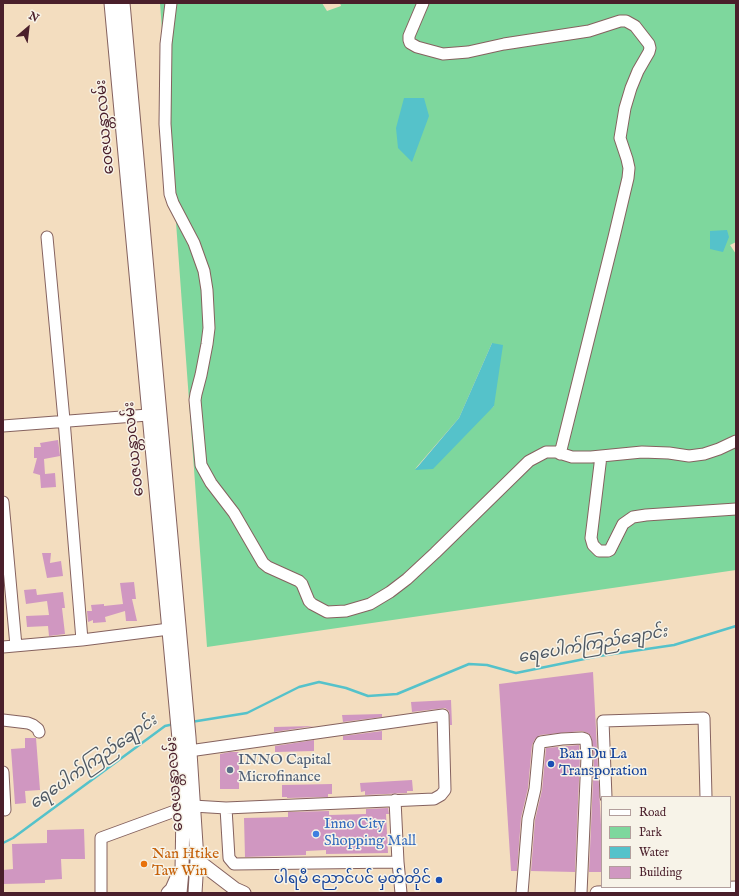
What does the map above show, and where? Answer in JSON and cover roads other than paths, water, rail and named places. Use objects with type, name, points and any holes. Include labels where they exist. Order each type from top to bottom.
[{"type":"main road","name":"ဝေဇယန္တာလမ်း","points":[[111,3],[169,629],[181,708]]},
{"type":"main road","name":"ဝေဇယန္တာလမ်း","points":[[123,3],[188,807],[197,860],[196,893]]},
{"type":"main road","name":"ဝေဇယန္တာလမ်း","points":[[180,893],[188,807]]},
{"type":"main road","points":[[197,860],[235,889],[244,893]]},
{"type":"main road","points":[[168,893],[179,876],[182,861]]},
{"type":"main road","points":[[597,893],[664,892],[709,888],[736,888]]},
{"type":"street","points":[[171,3],[166,44],[165,124],[170,194],[173,203],[194,243],[204,271],[207,290],[209,328],[201,375],[196,394],[202,465],[211,483],[234,513],[263,563],[275,571],[299,581],[302,584],[306,596],[312,604],[327,612],[346,611],[370,604],[390,592],[407,579],[529,462],[546,452],[572,457],[642,452],[669,453],[689,456],[704,454],[719,449],[736,440]]},
{"type":"street","points":[[422,3],[409,36],[410,43],[417,47],[443,54],[468,52],[504,44],[589,31],[620,21],[626,21],[635,26],[649,44],[649,52],[638,71],[625,108],[620,138],[629,168],[628,178],[613,244],[560,454]]},
{"type":"street","points":[[47,237],[82,640]]},
{"type":"street","points":[[3,426],[64,420],[148,415]]},
{"type":"street","points":[[601,456],[591,538],[593,545],[599,551],[610,550],[623,524],[632,517],[736,509]]},
{"type":"street","points":[[3,502],[16,646]]},
{"type":"street","points":[[3,647],[82,640],[169,629]]},
{"type":"street","points":[[101,893],[101,838],[188,807],[226,808],[434,799],[442,796],[445,790],[443,715],[184,745]]},
{"type":"street","points":[[606,796],[603,721],[704,718],[706,796]]},
{"type":"street","points":[[3,720],[28,723],[38,729],[39,732]]},
{"type":"street","points":[[522,893],[528,819],[534,789],[538,746],[541,742],[582,738],[585,739],[586,742],[587,757],[581,893]]},
{"type":"street","points":[[3,772],[5,810]]},
{"type":"street","points":[[395,800],[398,862],[402,893]]},
{"type":"street","points":[[226,808],[229,858],[234,864],[398,862]]},
{"type":"water","points":[[404,98],[424,98],[429,116],[412,162],[398,148],[396,128]]},
{"type":"water","points":[[727,230],[729,237],[723,252],[710,249],[710,231]]},
{"type":"water","points":[[492,343],[503,345],[494,406],[433,469],[415,470],[459,418]]},
{"type":"waterway","name":"ရေပေါက်ကြည်ချောင်း","points":[[191,722],[247,713],[299,687],[319,682],[346,688],[368,696],[397,694],[469,664],[487,665],[516,673],[599,656],[674,645],[736,626]]},
{"type":"waterway","name":"ရေပေါက်ကြည်ချောင်း","points":[[3,843],[13,838],[165,726],[174,724]]},
{"type":"place","name":"Ban Du La Transporation","points":[[551,764]]},
{"type":"place","name":"INNO Capital Microfinance","points":[[230,770]]},
{"type":"place","name":"Inno City Shopping Mall","points":[[316,834]]},
{"type":"place","name":"Nan Htike Taw Win","points":[[144,864]]},
{"type":"place","name":"ပါရမီ ညောင်ပင် မှတ်တိုင်","points":[[439,880]]}]
